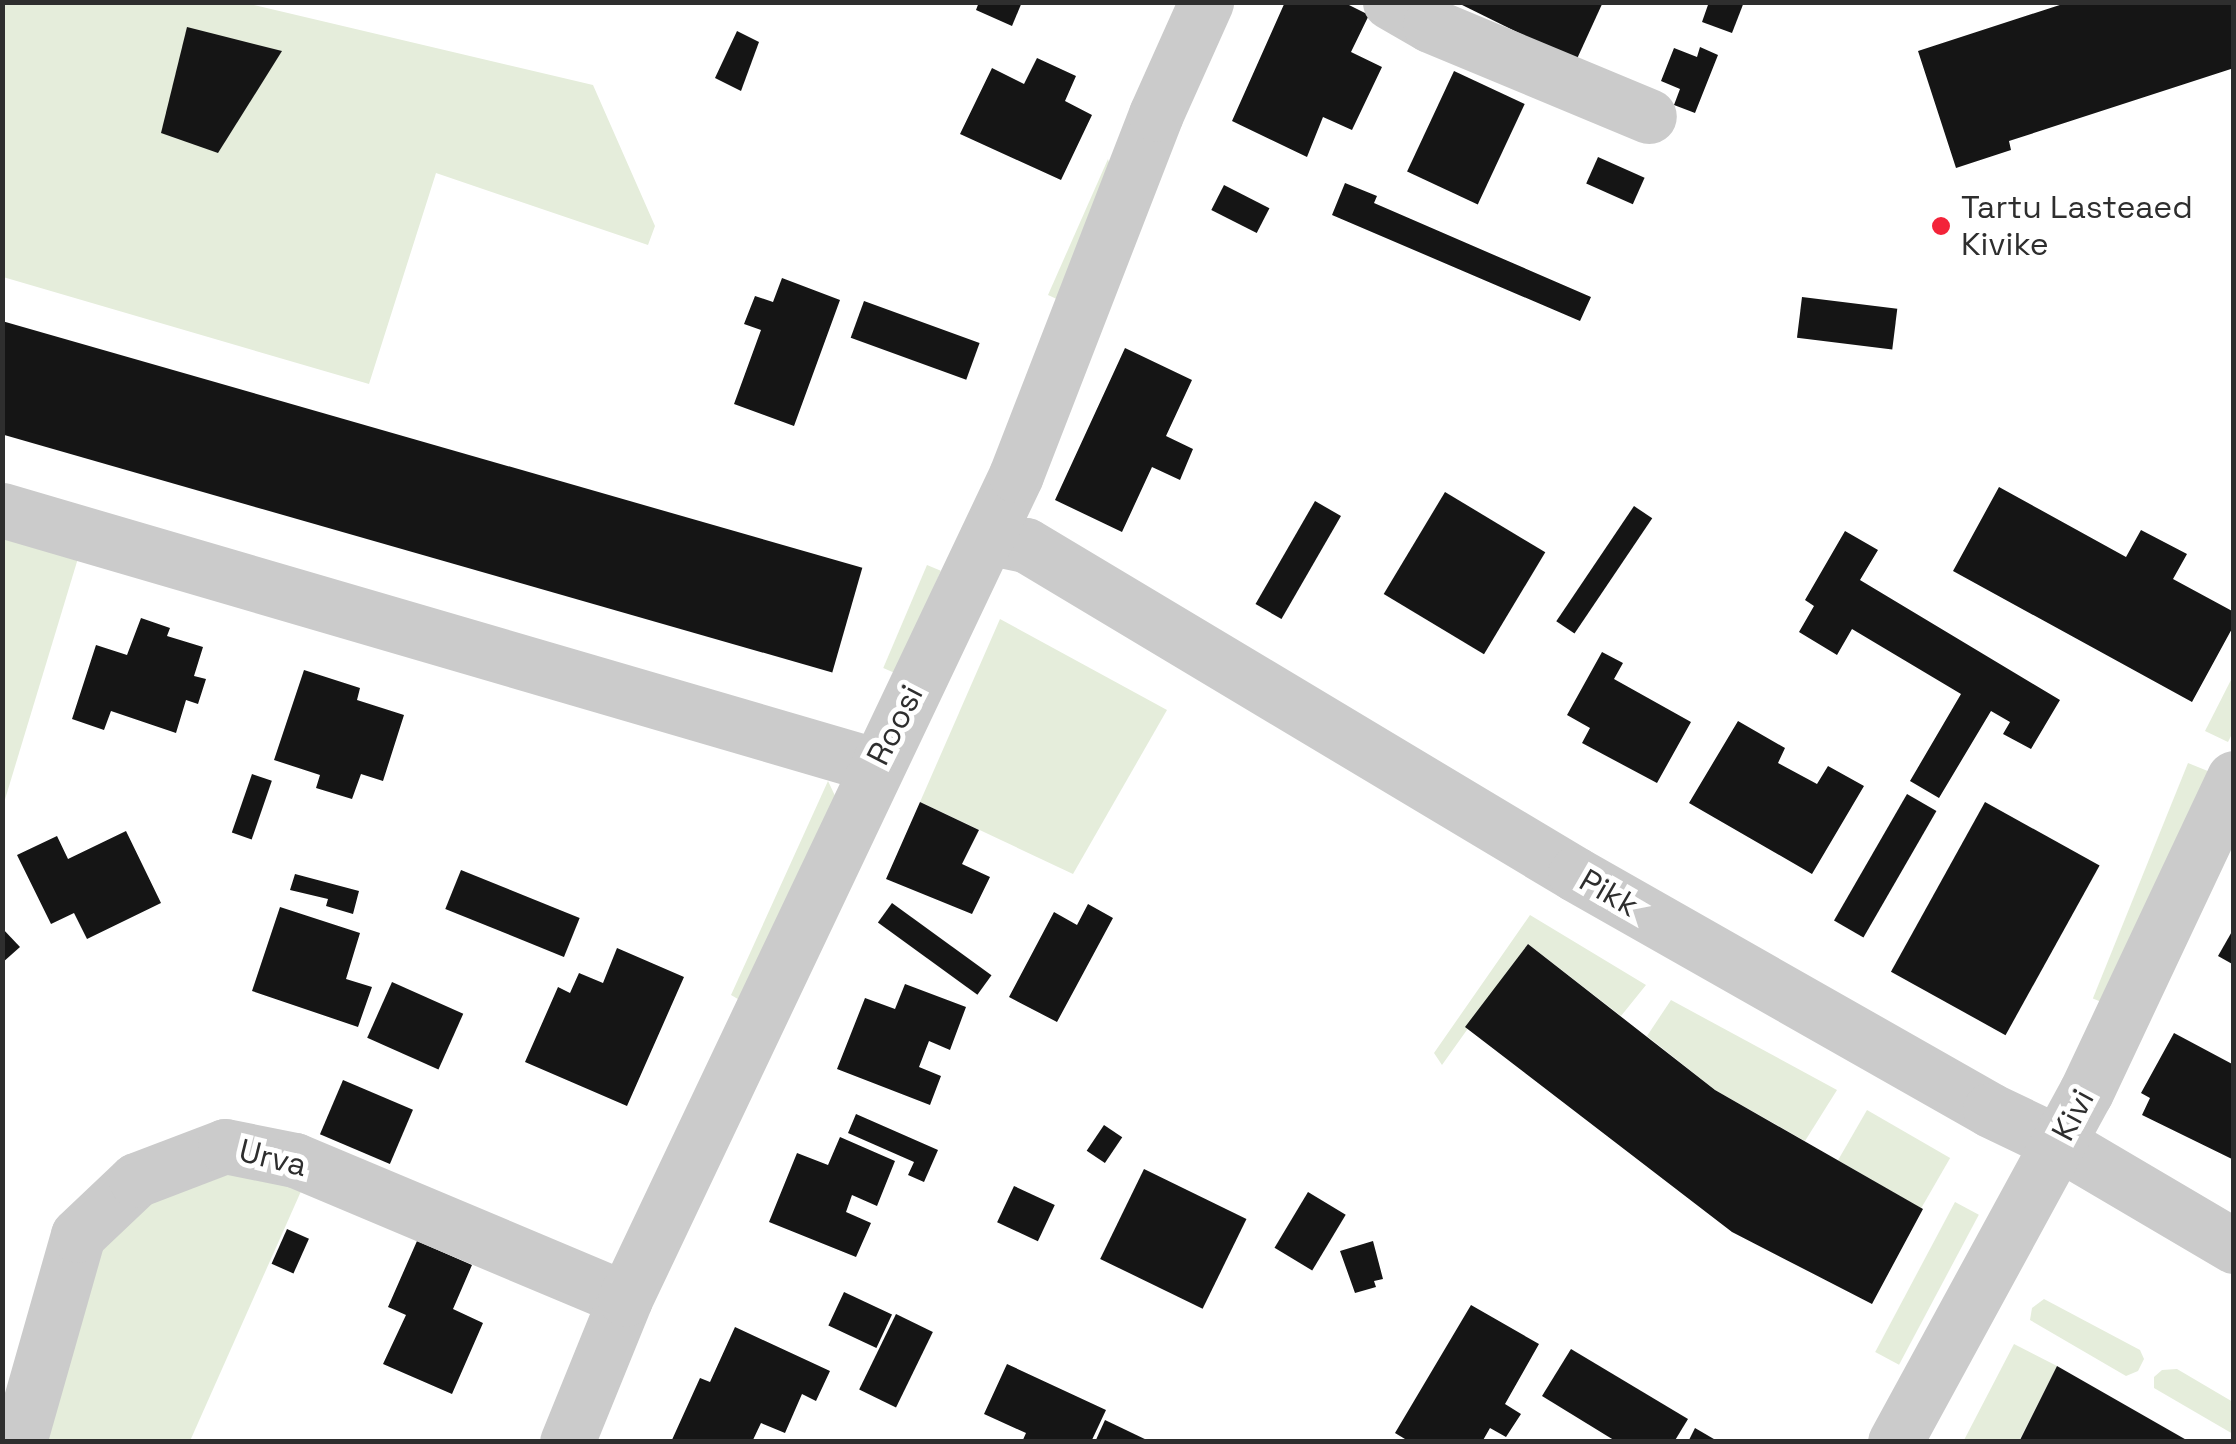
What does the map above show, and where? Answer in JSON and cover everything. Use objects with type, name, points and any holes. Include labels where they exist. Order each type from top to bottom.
[{"type":"street","name":"Roosi","points":[[567,1442],[625,1299],[874,765],[1016,475],[1156,114],[1206,2]]},
{"type":"street","points":[[1390,2],[1430,25],[1649,116]]},
{"type":"street","points":[[2,510],[874,765]]},
{"type":"street","name":"Pikk","points":[[987,537],[1026,545],[1592,884],[1990,1110],[2058,1143],[2234,1246]]},
{"type":"street","name":"Kivi","points":[[1895,1442],[2058,1143],[2229,797]]},
{"type":"street","name":"Urva","points":[[18,1442],[78,1234],[136,1180],[225,1146],[295,1160],[625,1299]]},
{"type":"green space","points":[[2,3],[245,3],[593,85],[655,226],[648,245],[436,173],[369,384],[3,277]]},
{"type":"green space","points":[[1108,159],[1114,179],[1061,301],[1048,295]]},
{"type":"green space","points":[[3,535],[79,555],[3,806]]},
{"type":"green space","points":[[927,565],[941,571],[897,674],[883,668]]},
{"type":"green space","points":[[1000,619],[1167,710],[1073,874],[920,802]]},
{"type":"green space","points":[[2233,676],[2233,732],[2228,742],[2205,731]]},
{"type":"green space","points":[[2188,763],[2210,772],[2115,1007],[2093,999]]},
{"type":"green space","points":[[828,781],[837,800],[743,1002],[731,995]]},
{"type":"green space","points":[[1530,915],[1646,985],[1621,1016],[1528,944],[1442,1065],[1434,1053]]},
{"type":"green space","points":[[1671,1000],[1837,1090],[1805,1141],[1715,1090],[1647,1036]]},
{"type":"green space","points":[[1867,1110],[1950,1158],[1921,1208],[1838,1160]]},
{"type":"green space","points":[[314,1162],[190,1441],[16,1442],[111,1181]]},
{"type":"green space","points":[[1955,1202],[1979,1215],[1899,1365],[1875,1352]]},
{"type":"green space","points":[[2044,1299],[2140,1350],[2144,1359],[2138,1371],[2126,1376],[2030,1320],[2032,1308]]},
{"type":"green space","points":[[2014,1344],[2057,1366],[2019,1441],[1963,1442]]},
{"type":"green space","points":[[2177,1369],[2233,1402],[2233,1434],[2154,1388],[2154,1377],[2162,1370]]},
{"type":"building","points":[[979,2],[1022,2],[1012,26],[976,10]]},
{"type":"building","points":[[1285,2],[1343,2],[1369,15],[1351,52],[1382,67],[1352,130],[1323,117],[1307,157],[1232,121]]},
{"type":"building","points":[[1456,2],[1603,2],[1576,61]]},
{"type":"building","points":[[1709,2],[1744,2],[1732,33],[1702,22]]},
{"type":"building","name":"Tartu Lasteaed Kivike","points":[[2069,2],[2234,2],[2234,68],[2009,141],[2011,150],[1956,168],[1918,51]]},
{"type":"building","points":[[187,27],[282,51],[218,153],[161,133]]},
{"type":"building","points":[[737,31],[759,42],[741,91],[715,78]]},
{"type":"building","points":[[1700,47],[1718,55],[1695,113],[1674,105],[1680,89],[1661,81],[1674,48],[1697,57]]},
{"type":"building","points":[[1037,58],[1076,76],[1065,101],[1092,115],[1061,180],[960,134],[992,68],[1024,84]]},
{"type":"building","points":[[1454,71],[1525,104],[1478,205],[1407,172]]},
{"type":"building","points":[[1598,157],[1645,178],[1633,204],[1586,183]]},
{"type":"building","points":[[1345,183],[1377,196],[1374,203],[1591,297],[1580,321],[1332,215]]},
{"type":"building","points":[[1224,185],[1269,208],[1257,233],[1211,210]]},
{"type":"building","points":[[782,278],[840,300],[794,426],[734,404],[761,330],[744,324],[755,296],[773,302]]},
{"type":"building","points":[[1802,297],[1897,309],[1892,349],[1797,338]]},
{"type":"building","points":[[864,301],[980,343],[966,380],[851,338]]},
{"type":"building","points":[[2,321],[862,568],[832,672],[2,434]]},
{"type":"building","points":[[1125,348],[1192,380],[1166,436],[1193,449],[1180,480],[1152,467],[1122,532],[1055,500]]},
{"type":"building","points":[[1999,487],[2126,557],[2141,530],[2187,554],[2173,579],[2234,612],[2234,625],[2192,702],[1953,571]]},
{"type":"building","points":[[1445,492],[1545,552],[1484,654],[1384,594]]},
{"type":"building","points":[[1315,501],[1341,516],[1281,619],[1256,604]]},
{"type":"building","points":[[1634,506],[1652,518],[1575,634],[1556,621]]},
{"type":"building","points":[[1845,531],[1878,550],[1860,580],[2060,700],[2031,749],[2003,734],[2010,722],[1991,711],[1939,798],[1910,781],[1961,694],[1852,629],[1837,655],[1799,632],[1814,606],[1805,600]]},
{"type":"building","points":[[141,618],[170,628],[167,636],[203,647],[194,676],[206,679],[198,704],[186,700],[176,733],[111,711],[104,730],[72,719],[96,645],[127,655]]},
{"type":"building","points":[[1602,652],[1623,663],[1614,679],[1691,722],[1657,783],[1582,743],[1590,728],[1567,715]]},
{"type":"building","points":[[304,670],[360,688],[357,700],[404,715],[383,781],[361,774],[352,799],[316,788],[320,775],[274,760]]},
{"type":"building","points":[[1738,721],[1785,748],[1778,763],[1817,784],[1828,766],[1864,786],[1812,874],[1689,803]]},
{"type":"building","points":[[252,774],[272,781],[252,839],[232,833]]},
{"type":"building","points":[[1907,794],[1936,811],[1863,937],[1834,920]]},
{"type":"building","points":[[920,802],[979,830],[962,864],[990,877],[972,914],[886,879]]},
{"type":"building","points":[[1985,802],[2100,866],[2006,1035],[1891,972]]},
{"type":"building","points":[[126,831],[161,903],[87,939],[74,913],[51,924],[17,855],[57,836],[68,859]]},
{"type":"building","points":[[461,870],[580,918],[564,957],[445,909]]},
{"type":"building","points":[[295,874],[359,891],[353,914],[326,906],[328,899],[290,890]]},
{"type":"building","points":[[892,903],[992,975],[977,995],[878,922]]},
{"type":"building","points":[[1088,904],[1113,918],[1057,1022],[1009,997],[1054,912],[1077,925]]},
{"type":"building","points":[[280,907],[360,933],[346,979],[372,987],[358,1027],[252,991]]},
{"type":"building","points":[[2,928],[20,947],[2,963]]},
{"type":"building","points":[[2234,928],[2234,965],[2218,956]]},
{"type":"building","points":[[1528,944],[1715,1090],[1923,1209],[1872,1304],[1732,1232],[1465,1027]]},
{"type":"building","points":[[617,948],[684,977],[627,1106],[525,1062],[558,987],[570,993],[579,973],[603,983]]},
{"type":"building","points":[[392,982],[463,1014],[438,1069],[367,1038]]},
{"type":"building","points":[[905,984],[966,1007],[950,1050],[929,1041],[919,1067],[941,1076],[930,1105],[837,1069],[865,998],[895,1009]]},
{"type":"building","points":[[2174,1033],[2234,1065],[2234,1160],[2142,1115],[2150,1098],[2141,1093]]},
{"type":"building","points":[[343,1080],[413,1110],[390,1164],[320,1134]]},
{"type":"building","points":[[856,1114],[938,1150],[924,1182],[908,1175],[914,1162],[848,1133]]},
{"type":"building","points":[[1104,1125],[1122,1137],[1105,1163],[1087,1151]]},
{"type":"building","points":[[840,1137],[895,1161],[877,1206],[852,1195],[846,1212],[871,1223],[856,1257],[769,1222],[797,1153],[828,1165]]},
{"type":"building","points":[[1144,1169],[1246,1219],[1203,1309],[1100,1259]]},
{"type":"building","points":[[1014,1186],[1055,1205],[1038,1241],[997,1222]]},
{"type":"building","points":[[1308,1192],[1346,1215],[1312,1270],[1275,1248]]},
{"type":"building","points":[[287,1229],[309,1239],[293,1273],[272,1264]]},
{"type":"building","points":[[417,1241],[472,1265],[453,1309],[483,1323],[452,1394],[383,1364],[406,1315],[388,1307]]},
{"type":"building","points":[[1373,1241],[1383,1279],[1374,1281],[1376,1287],[1355,1293],[1340,1251]]},
{"type":"building","points":[[844,1292],[892,1314],[876,1348],[828,1326]]},
{"type":"building","points":[[1471,1305],[1539,1344],[1505,1404],[1521,1414],[1506,1437],[1490,1428],[1482,1442],[1410,1442],[1395,1433]]},
{"type":"building","points":[[896,1314],[933,1332],[896,1407],[859,1389]]},
{"type":"building","points":[[735,1327],[830,1371],[816,1401],[802,1394],[785,1433],[761,1423],[752,1442],[671,1442],[700,1378],[710,1382]]},
{"type":"building","points":[[1571,1349],[1688,1419],[1674,1442],[1617,1442],[1542,1396]]},
{"type":"building","points":[[1007,1364],[1106,1410],[1091,1442],[1022,1442],[1026,1433],[984,1414]]},
{"type":"building","points":[[2057,1366],[2190,1442],[2019,1442]]},
{"type":"building","points":[[1105,1420],[1151,1442],[1095,1442]]},
{"type":"building","points":[[1695,1428],[1719,1442],[1688,1442]]},
{"type":"place","name":"Tartu Lasteaed Kivike","points":[[1941,226]]}]
